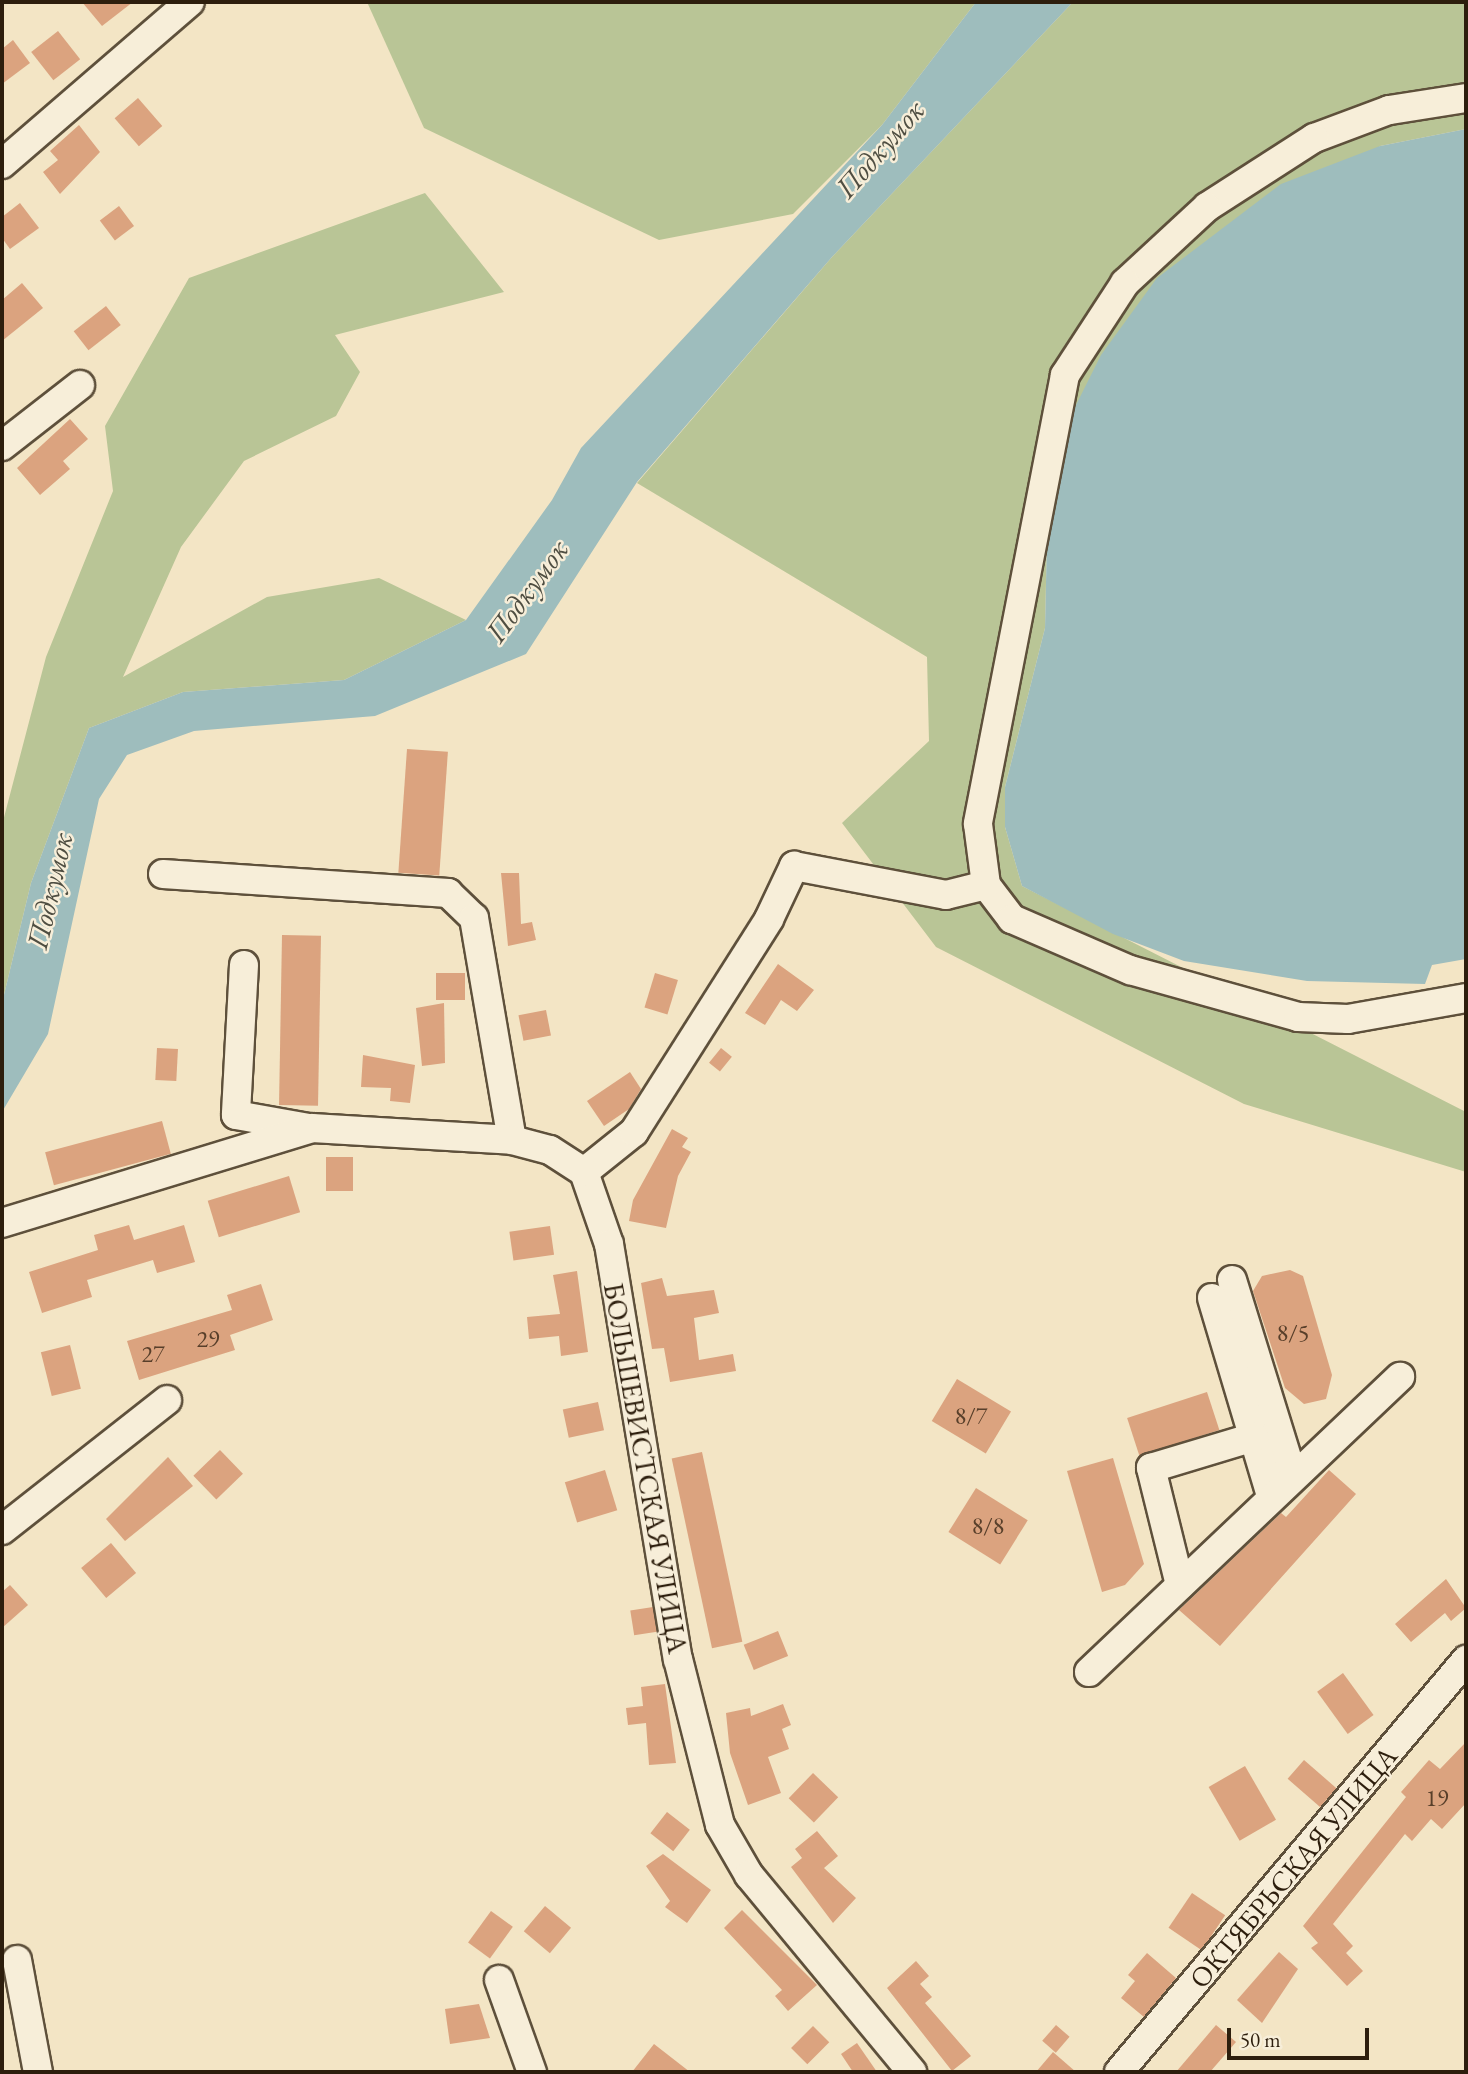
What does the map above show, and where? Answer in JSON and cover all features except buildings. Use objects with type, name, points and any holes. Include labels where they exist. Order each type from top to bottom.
[{"type":"street","points":[[2,164],[190,2]]},
{"type":"street","points":[[1466,98],[1389,110],[1314,138],[1207,207],[1125,283],[1065,375],[986,763],[978,824],[986,885],[1012,919],[1059,945],[1236,1003],[1298,1017],[1349,1019],[1466,999]]},
{"type":"street","points":[[2,446],[80,385]]},
{"type":"street","points":[[244,965],[236,1115],[312,1128],[512,1140],[550,1150],[584,1172],[634,1132],[769,919],[794,866],[946,895],[986,885]]},
{"type":"street","points":[[163,874],[448,893],[474,918],[512,1140]]},
{"type":"street","points":[[2,1223],[312,1128]]},
{"type":"street","name":"БОЛЬШЕВИСТСКАЯ УЛИЦА","points":[[584,1172],[609,1244],[678,1659],[720,1825],[749,1875],[912,2072]]},
{"type":"street","points":[[1271,1496],[1254,1437],[1222,1289],[1292,1474]]},
{"type":"street","points":[[1089,1672],[1292,1474],[1400,1377]]},
{"type":"street","points":[[2,1530],[167,1400]]},
{"type":"street","points":[[1180,1585],[1151,1468],[1254,1437]]},
{"type":"street","name":"ОКТЯБРЬСКАЯ УЛИЦА","points":[[1119,2072],[1466,1660]]},
{"type":"street","points":[[17,1960],[38,2072]]},
{"type":"street","points":[[499,1980],[532,2072]]},
{"type":"green space","points":[[367,2],[976,2],[882,125],[793,214],[659,240],[424,128]]},
{"type":"green space","points":[[1073,2],[1466,2],[1466,129],[1380,146],[1047,536],[1045,628],[1005,787],[1005,827],[1022,886],[1466,1112],[1466,1172],[1244,1104],[936,947],[842,823],[929,741],[927,657],[637,483],[832,257]]},
{"type":"green space","points":[[425,193],[504,292],[335,335],[360,372],[336,416],[244,461],[181,547],[123,677],[267,597],[379,578],[466,620],[344,680],[183,692],[89,728],[31,883],[2,1003],[2,825],[46,657],[113,491],[105,426],[189,278]]},
{"type":"water","name":"Подкумок","points":[[976,2],[1073,2],[832,257],[637,482],[526,654],[375,716],[194,731],[127,755],[99,799],[48,1034],[2,1112],[2,1003],[31,883],[89,728],[183,692],[344,680],[466,620],[552,500],[581,448],[882,125]]},
{"type":"water","points":[[1466,129],[1466,959],[1432,965],[1425,984],[1307,981],[1184,961],[1113,934],[1022,886],[1005,827],[1005,787],[1045,628],[1047,536],[1068,421],[1101,355],[1157,278],[1281,184],[1380,146]]}]
